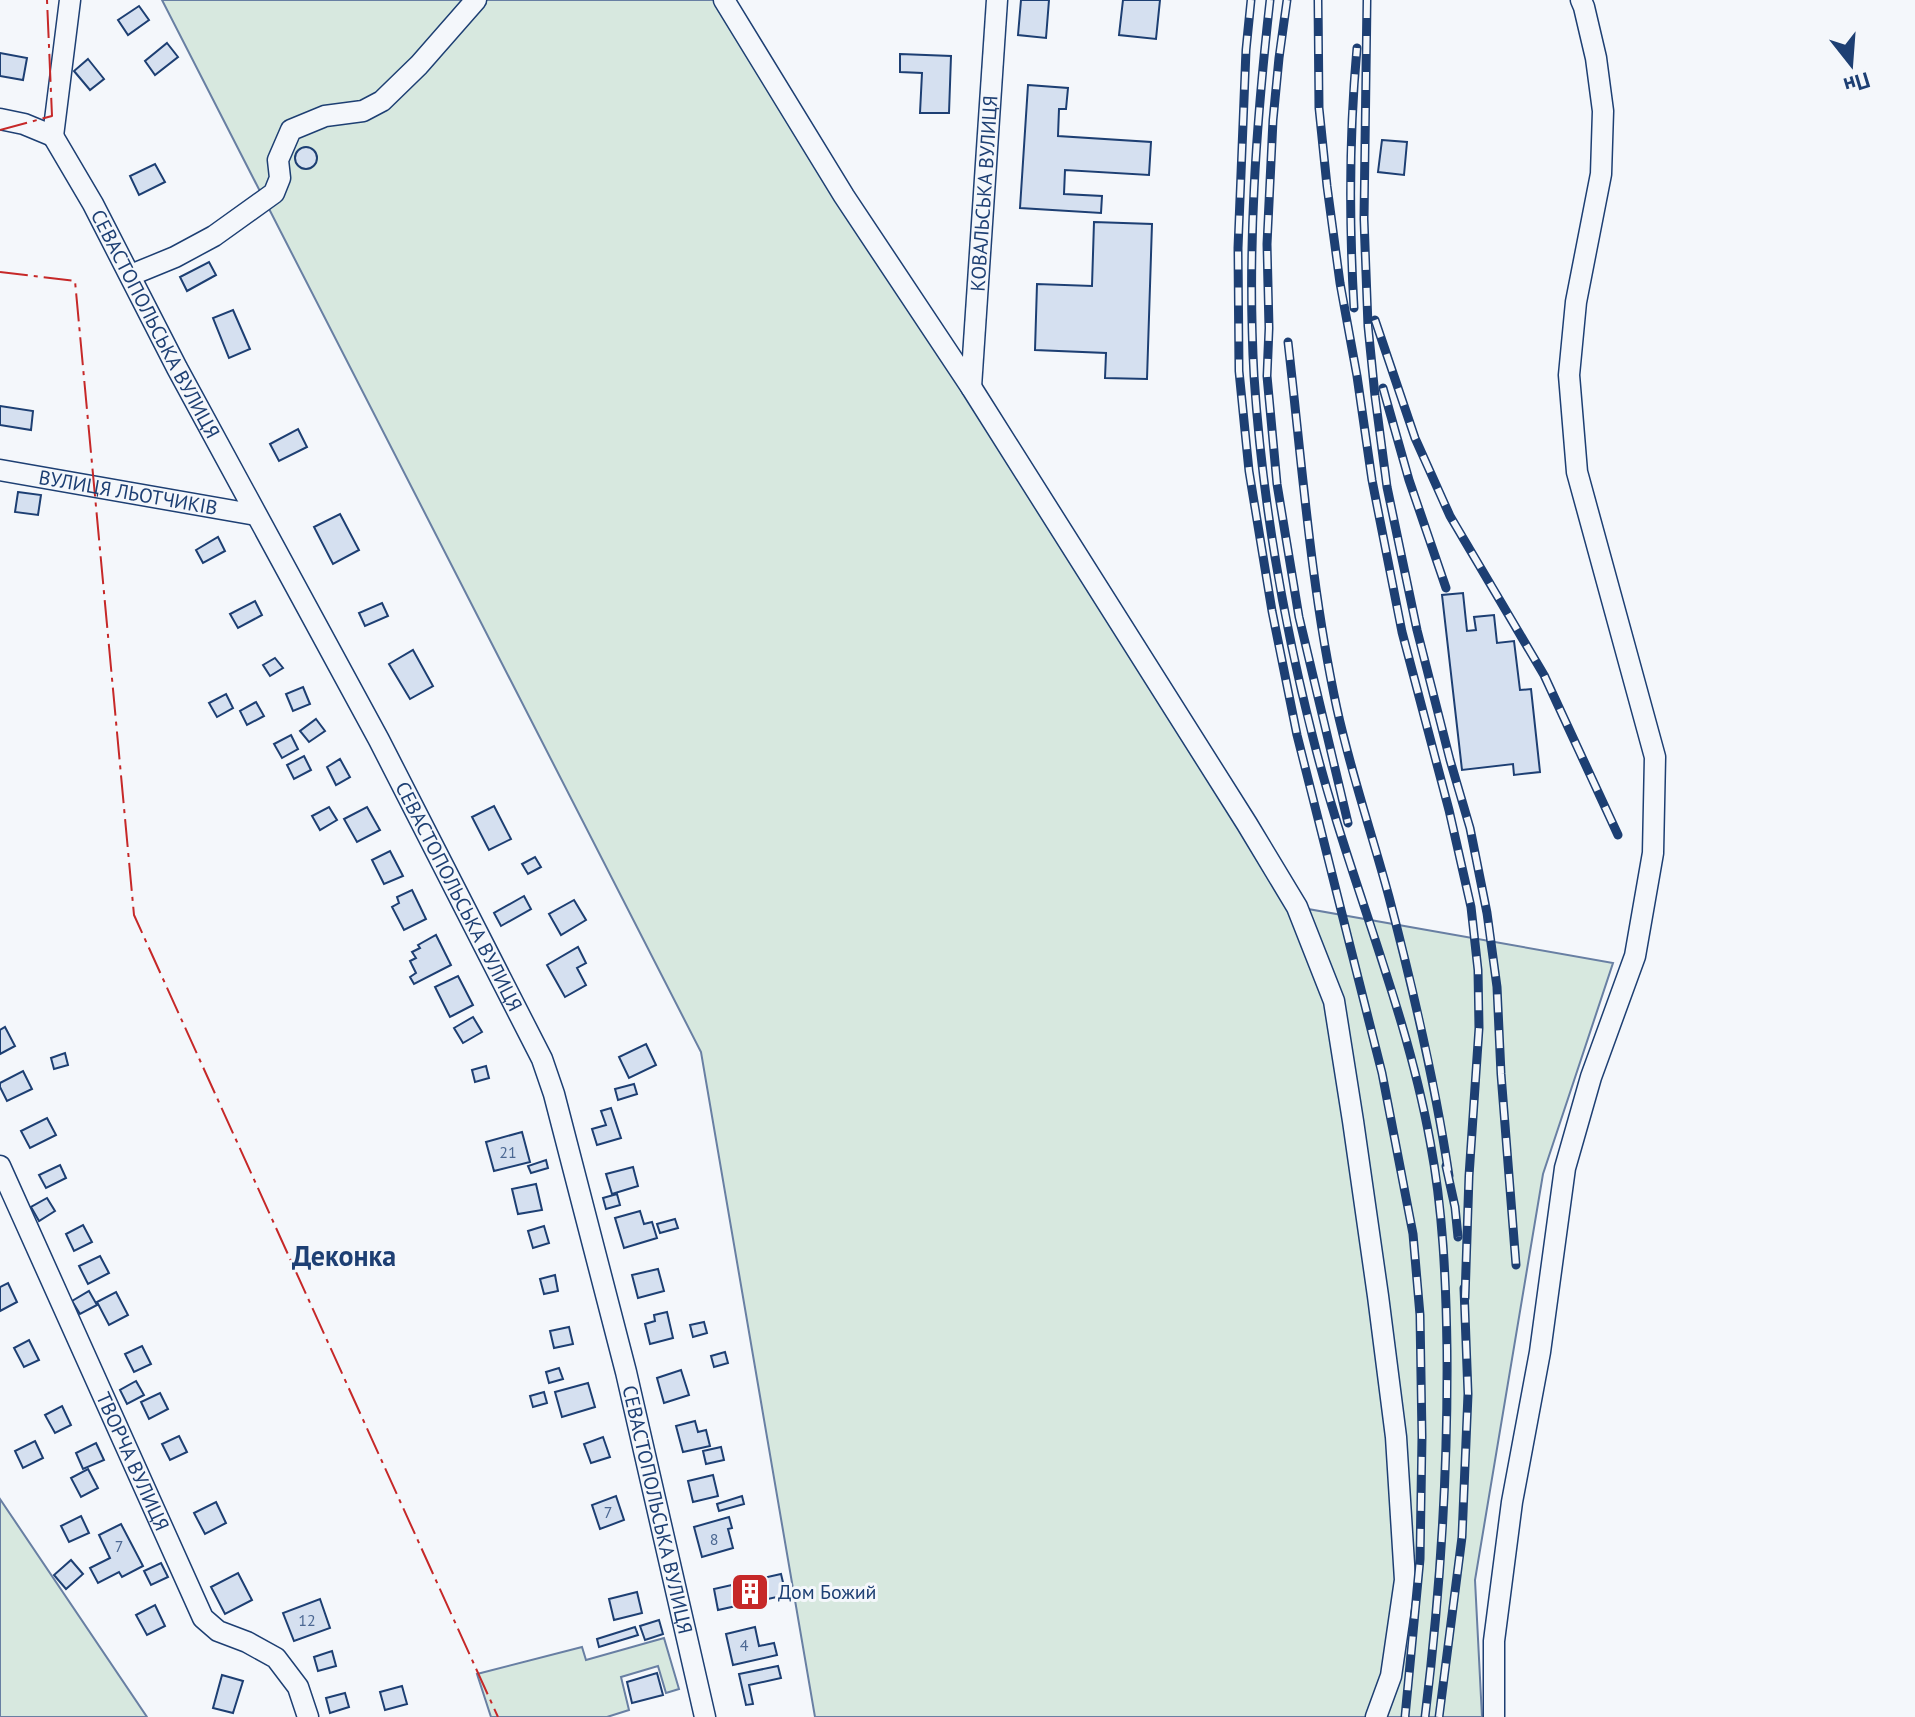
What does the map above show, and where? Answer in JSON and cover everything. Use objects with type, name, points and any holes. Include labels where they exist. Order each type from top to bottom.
[{"type":"street","points":[[0,119],[24,124],[53,136],[70,0]]},
{"type":"street","points":[[131,275],[175,257],[214,236],[274,193],[280,178],[278,160],[291,130],[325,116],[363,111],[382,101],[419,65],[476,0]]},
{"type":"street","points":[[724,0],[844,196],[971,387],[1142,655],[1297,907],[1334,1001],[1396,1437],[1405,1580],[1391,1676],[1376,1717]]},
{"type":"street","name":"КОВАЛЬСЬКА ВУЛИЦЯ","points":[[971,387],[997,0]]},
{"type":"street","points":[[1494,1717],[1494,1641],[1498,1610],[1512,1502],[1540,1352],[1565,1168],[1591,1077],[1635,956],[1653,853],[1655,757],[1577,472],[1569,375],[1576,302],[1601,174],[1603,111],[1596,58],[1581,0]]},
{"type":"street","name":"СЕВАСТОПОЛЬСЬКА ВУЛИЦЯ","points":[[53,136],[93,204],[177,368],[379,740],[542,1059],[554,1094],[626,1372],[705,1717]]},
{"type":"street","name":"ВУЛИЦЯ ЛЬОТЧИКІВ","points":[[0,470],[256,515]]},
{"type":"street","name":"ТВОРЧА ВУЛИЦЯ","points":[[0,1166],[203,1618],[218,1631],[276,1658],[298,1687],[308,1717]]},
{"type":"shaded area","points":[[162,0],[724,0],[1297,907],[1613,963],[1543,1174],[1475,1580],[1482,1717],[815,1717],[701,1052]]},
{"type":"shaded area","points":[[0,1499],[147,1717],[0,1717]]},
{"type":"shaded area","points":[[664,1638],[679,1689],[666,1693],[658,1666],[621,1677],[629,1710],[607,1717],[491,1717],[477,1674],[582,1647],[586,1660]]},
{"type":"building","points":[[1021,0],[1049,0],[1046,38],[1018,35]]},
{"type":"building","points":[[1123,0],[1160,0],[1156,39],[1119,35]]},
{"type":"building","points":[[139,6],[149,20],[128,35],[118,20]]},
{"type":"building","points":[[167,43],[178,57],[155,75],[145,61]]},
{"type":"building","points":[[0,53],[27,58],[23,80],[0,76]]},
{"type":"building","points":[[900,54],[951,56],[949,113],[920,113],[922,73],[900,72]]},
{"type":"building","points":[[88,59],[104,79],[90,90],[74,71]]},
{"type":"building","points":[[1028,85],[1068,88],[1066,109],[1059,109],[1058,136],[1151,142],[1149,175],[1065,170],[1064,194],[1102,196],[1101,213],[1020,208]]},
{"type":"building","points":[[1382,140],[1407,142],[1404,175],[1378,172]]},
{"type":"building","points":[[306,147],[314,150],[317,158],[314,166],[306,169],[298,166],[295,158],[298,150]]},
{"type":"building","points":[[155,164],[165,182],[139,195],[130,176]]},
{"type":"building","points":[[1094,222],[1152,224],[1147,379],[1105,378],[1106,353],[1035,350],[1037,284],[1092,286]]},
{"type":"building","points":[[209,262],[216,275],[187,291],[180,277]]},
{"type":"building","points":[[233,310],[250,349],[229,358],[213,318]]},
{"type":"building","points":[[0,406],[33,411],[31,430],[0,425]]},
{"type":"building","points":[[298,429],[307,447],[279,461],[270,444]]},
{"type":"building","points":[[18,492],[41,495],[38,515],[15,512]]},
{"type":"building","points":[[340,514],[359,550],[333,564],[314,527]]},
{"type":"building","points":[[218,537],[225,551],[203,563],[196,550]]},
{"type":"building","points":[[1463,593],[1467,631],[1476,630],[1474,617],[1494,615],[1497,643],[1514,641],[1520,690],[1531,689],[1540,772],[1514,775],[1513,764],[1462,770],[1442,595]]},
{"type":"building","points":[[255,601],[262,615],[238,628],[230,614]]},
{"type":"building","points":[[382,603],[388,616],[365,626],[359,613]]},
{"type":"building","points":[[413,650],[433,686],[410,699],[389,664]]},
{"type":"building","points":[[275,658],[283,668],[270,676],[263,665]]},
{"type":"building","points":[[303,687],[310,704],[293,711],[286,694]]},
{"type":"building","points":[[226,694],[233,708],[217,717],[209,703]]},
{"type":"building","points":[[256,702],[264,716],[247,725],[240,711]]},
{"type":"building","points":[[316,719],[325,731],[309,742],[300,731]]},
{"type":"building","points":[[291,735],[298,749],[282,758],[274,744]]},
{"type":"building","points":[[304,756],[311,770],[294,779],[287,765]]},
{"type":"building","points":[[340,759],[350,777],[336,785],[327,767]]},
{"type":"building","points":[[494,806],[511,839],[489,850],[472,817]]},
{"type":"building","points":[[329,807],[337,820],[320,830],[312,816]]},
{"type":"building","points":[[367,807],[380,830],[357,842],[344,819]]},
{"type":"building","points":[[390,851],[403,876],[384,884],[372,860]]},
{"type":"building","points":[[535,857],[541,867],[528,874],[522,864]]},
{"type":"building","points":[[412,890],[426,919],[404,930],[392,907],[399,903],[397,897]]},
{"type":"building","points":[[524,896],[531,909],[501,926],[494,913]]},
{"type":"building","points":[[574,900],[586,920],[561,935],[549,914]]},
{"type":"building","points":[[436,935],[451,965],[414,984],[410,977],[416,973],[410,961],[416,958],[412,952]]},
{"type":"building","points":[[578,947],[586,963],[577,968],[586,985],[565,997],[547,965]]},
{"type":"building","points":[[458,976],[473,1005],[450,1017],[435,987]]},
{"type":"building","points":[[473,1017],[482,1032],[463,1043],[454,1028]]},
{"type":"building","points":[[5,1027],[15,1046],[0,1054],[0,1030]]},
{"type":"building","points":[[646,1044],[656,1065],[629,1078],[619,1057]]},
{"type":"building","points":[[65,1053],[68,1065],[54,1069],[51,1058]]},
{"type":"building","points":[[486,1066],[489,1078],[475,1082],[472,1070]]},
{"type":"building","points":[[23,1071],[32,1089],[7,1101],[0,1083]]},
{"type":"building","points":[[634,1084],[637,1094],[618,1100],[615,1089]]},
{"type":"building","points":[[611,1108],[621,1138],[597,1145],[592,1129],[606,1125],[601,1111]]},
{"type":"building","points":[[47,1118],[56,1135],[30,1148],[21,1131]]},
{"type":"building","points":[[522,1132],[530,1162],[494,1171],[486,1142]]},
{"type":"building","points":[[546,1160],[548,1168],[531,1173],[528,1166]]},
{"type":"building","points":[[60,1165],[66,1178],[46,1188],[39,1175]]},
{"type":"building","points":[[633,1167],[638,1186],[612,1194],[606,1174]]},
{"type":"building","points":[[536,1184],[542,1210],[518,1214],[512,1189]]},
{"type":"building","points":[[617,1194],[620,1205],[606,1209],[603,1198]]},
{"type":"building","points":[[47,1198],[55,1211],[39,1221],[31,1207]]},
{"type":"building","points":[[640,1211],[644,1224],[652,1222],[657,1238],[624,1248],[615,1218]]},
{"type":"building","points":[[675,1219],[678,1228],[660,1233],[657,1224]]},
{"type":"building","points":[[83,1225],[92,1242],[74,1251],[66,1234]]},
{"type":"building","points":[[544,1226],[549,1243],[533,1248],[528,1231]]},
{"type":"building","points":[[100,1256],[109,1273],[88,1284],[79,1266]]},
{"type":"building","points":[[658,1269],[664,1291],[638,1298],[632,1275]]},
{"type":"building","points":[[555,1275],[558,1291],[544,1294],[540,1279]]},
{"type":"building","points":[[8,1283],[17,1302],[0,1311],[0,1287]]},
{"type":"building","points":[[89,1291],[97,1305],[80,1314],[72,1301]]},
{"type":"building","points":[[116,1292],[128,1315],[109,1325],[97,1302]]},
{"type":"building","points":[[667,1312],[673,1338],[650,1344],[645,1324],[655,1321],[654,1315]]},
{"type":"building","points":[[704,1322],[707,1333],[693,1337],[690,1325]]},
{"type":"building","points":[[569,1327],[573,1344],[554,1348],[550,1331]]},
{"type":"building","points":[[29,1340],[39,1360],[24,1367],[14,1348]]},
{"type":"building","points":[[142,1346],[151,1364],[134,1372],[125,1354]]},
{"type":"building","points":[[725,1352],[728,1363],[714,1367],[711,1356]]},
{"type":"building","points":[[559,1368],[563,1379],[549,1383],[546,1372]]},
{"type":"building","points":[[681,1370],[689,1395],[664,1403],[657,1378]]},
{"type":"building","points":[[136,1381],[144,1395],[127,1404],[120,1390]]},
{"type":"building","points":[[588,1383],[595,1407],[562,1417],[555,1392]]},
{"type":"building","points":[[544,1392],[547,1403],[533,1407],[530,1396]]},
{"type":"building","points":[[160,1393],[168,1409],[149,1419],[141,1402]]},
{"type":"building","points":[[62,1406],[71,1425],[55,1433],[45,1415]]},
{"type":"building","points":[[695,1421],[698,1432],[706,1430],[710,1446],[683,1452],[676,1426]]},
{"type":"building","points":[[179,1436],[187,1452],[170,1460],[162,1444]]},
{"type":"building","points":[[603,1437],[610,1457],[591,1463],[584,1444]]},
{"type":"building","points":[[35,1441],[43,1458],[23,1468],[15,1451]]},
{"type":"building","points":[[96,1443],[104,1460],[83,1469],[76,1453]]},
{"type":"building","points":[[721,1447],[724,1460],[706,1464],[703,1451]]},
{"type":"building","points":[[88,1469],[98,1488],[81,1497],[71,1478]]},
{"type":"building","points":[[713,1475],[718,1496],[693,1502],[688,1481]]},
{"type":"building","points":[[616,1496],[624,1520],[600,1529],[592,1505]]},
{"type":"building","points":[[742,1496],[744,1504],[719,1511],[717,1504]]},
{"type":"building","points":[[216,1502],[226,1523],[205,1534],[194,1513]]},
{"type":"building","points":[[81,1516],[89,1533],[69,1542],[61,1526]]},
{"type":"building","points":[[729,1517],[732,1528],[728,1529],[733,1548],[702,1557],[694,1527]]},
{"type":"building","points":[[121,1524],[143,1566],[122,1577],[119,1572],[98,1583],[90,1568],[110,1558],[99,1535]]},
{"type":"building","points":[[71,1560],[83,1574],[66,1589],[54,1575]]},
{"type":"building","points":[[161,1563],[168,1577],[151,1585],[144,1571]]},
{"type":"building","points":[[238,1573],[252,1600],[225,1614],[211,1587]]},
{"type":"building","name":"Дом Божий","points":[[781,1574],[786,1595],[718,1610],[714,1589]]},
{"type":"building","points":[[637,1592],[642,1613],[614,1620],[609,1599]]},
{"type":"building","points":[[320,1599],[330,1628],[294,1641],[283,1613]]},
{"type":"building","points":[[155,1605],[165,1626],[147,1635],[136,1615]]},
{"type":"building","points":[[659,1620],[663,1634],[645,1640],[640,1626]]},
{"type":"building","points":[[635,1627],[638,1635],[599,1647],[597,1639]]},
{"type":"building","points":[[755,1627],[759,1646],[774,1643],[777,1655],[733,1665],[726,1634]]},
{"type":"building","points":[[332,1651],[336,1666],[318,1671],[314,1657]]},
{"type":"building","points":[[778,1666],[781,1678],[749,1685],[753,1704],[746,1705],[739,1674]]},
{"type":"building","points":[[657,1673],[663,1695],[632,1703],[627,1682]]},
{"type":"building","points":[[222,1675],[243,1681],[233,1713],[213,1708]]},
{"type":"building","points":[[402,1686],[407,1704],[385,1710],[380,1692]]},
{"type":"building","points":[[345,1693],[349,1707],[330,1713],[326,1698]]},
{"type":"railway","points":[[1251,0],[1238,248],[1239,371],[1249,471],[1272,611],[1297,735],[1382,1073],[1413,1234],[1420,1315],[1420,1559],[1405,1717]]},
{"type":"railway","points":[[1270,0],[1252,235],[1254,376],[1268,513],[1283,604],[1313,738],[1406,1039],[1430,1141],[1441,1219],[1447,1324],[1446,1442],[1439,1580],[1425,1717]]},
{"type":"railway","points":[[1287,0],[1273,120],[1267,244],[1267,376],[1277,484],[1299,617],[1348,823]]},
{"type":"railway","points":[[1318,0],[1319,108],[1327,186],[1372,480],[1402,632],[1471,907],[1478,970],[1479,1028],[1465,1298]]},
{"type":"railway","points":[[1367,0],[1364,219],[1368,326],[1375,396],[1387,487],[1417,630],[1470,828],[1487,913],[1497,987],[1516,1265]]},
{"type":"railway","points":[[1354,308],[1351,178],[1357,48]]},
{"type":"railway","points":[[1375,320],[1415,438],[1450,516],[1544,675],[1618,835]]},
{"type":"railway","points":[[1288,342],[1308,526],[1328,664],[1349,757],[1415,1001],[1449,1176]]},
{"type":"railway","points":[[1383,388],[1409,480],[1446,588]]},
{"type":"railway","points":[[1446,1166],[1458,1237]]},
{"type":"railway","points":[[1439,1717],[1462,1537],[1468,1394],[1464,1288]]},
{"type":"power","points":[[0,130],[52,116],[47,0]]},
{"type":"power","points":[[0,272],[75,281],[134,915],[498,1717]]},
{"type":"place","name":"Дом Божий","points":[[750,1592]]},
{"type":"district","name":"Деконка","points":[[344,1256]]}]
